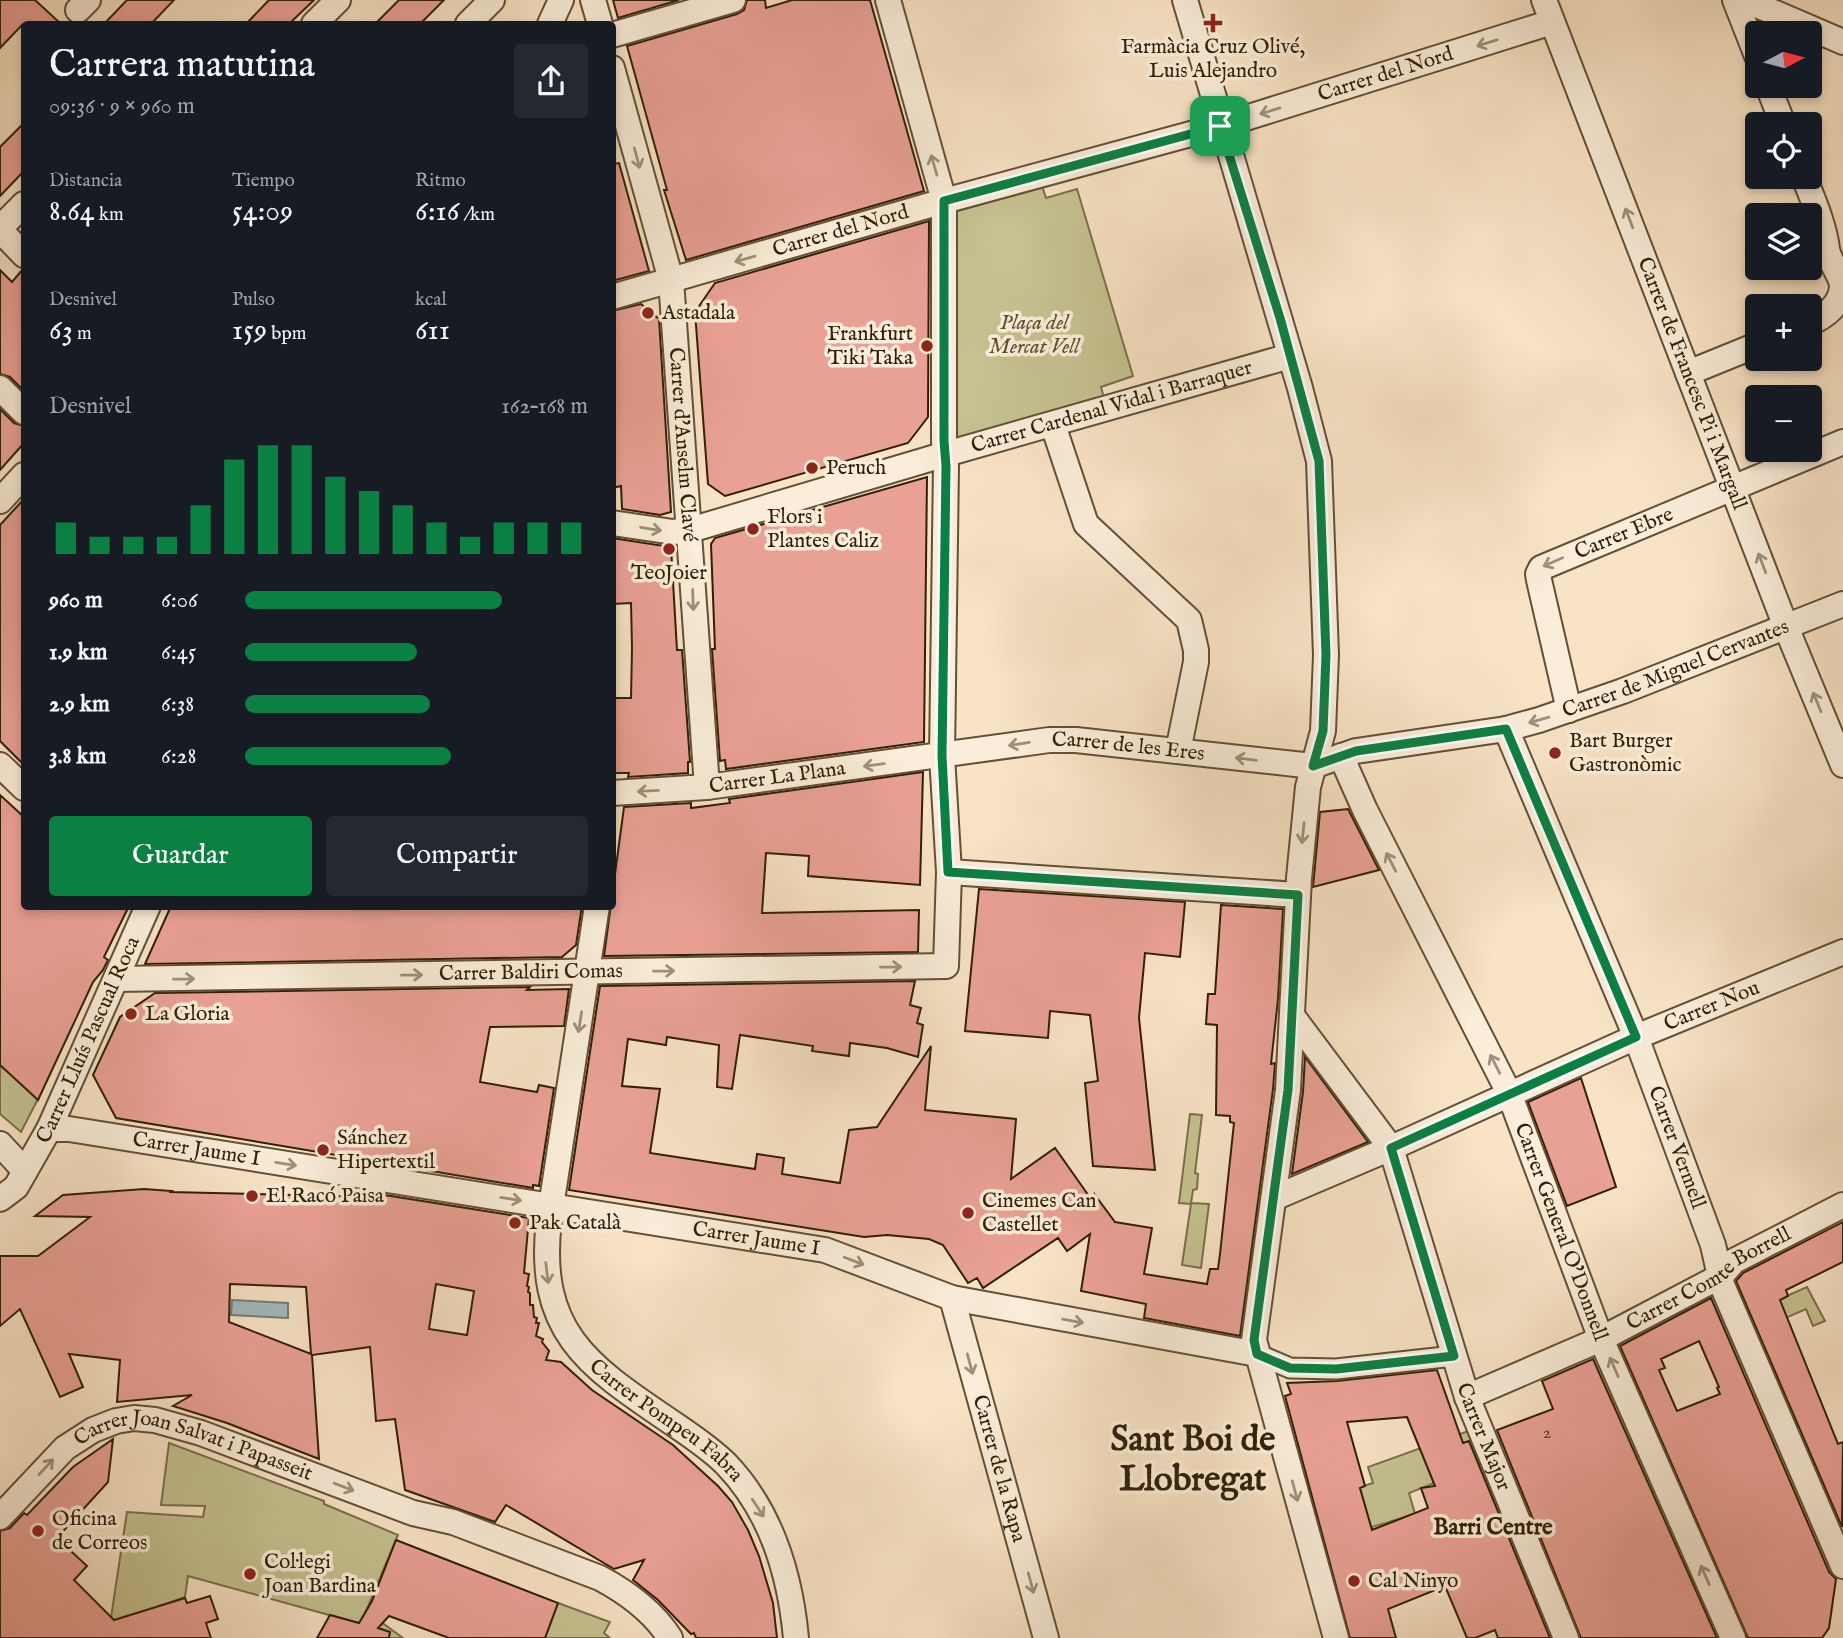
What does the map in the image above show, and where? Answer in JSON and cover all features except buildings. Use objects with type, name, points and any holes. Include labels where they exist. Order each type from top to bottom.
[{"type":"street","points":[[317,21],[338,0]]},
{"type":"street","points":[[471,21],[492,0]]},
{"type":"street","points":[[551,21],[561,0]]},
{"type":"street","points":[[593,0],[599,21]]},
{"type":"street","points":[[616,34],[733,0]]},
{"type":"street","points":[[888,0],[944,201],[946,454],[942,756],[948,872],[1298,895]]},
{"type":"street","points":[[1185,0],[1319,461],[1326,655],[1323,731],[1308,787],[1298,895],[1288,1090],[1254,1340],[1336,1638]]},
{"type":"street","points":[[1735,0],[1745,25]]},
{"type":"street","points":[[1745,0],[1843,42]]},
{"type":"street","name":"Carrer del Nord","points":[[616,296],[944,201],[1220,126],[1548,11]]},
{"type":"street","name":"Carrer de Francesc Pi i Margall","points":[[1548,11],[1786,627],[1843,765]]},
{"type":"street","name":"Carrer d'Anselm Clavé","points":[[616,82],[671,280],[707,787]]},
{"type":"street","points":[[1809,189],[1828,239],[1827,250],[1842,286],[1838,301],[1828,315],[1822,318]]},
{"type":"street","points":[[21,207],[0,229],[21,252]]},
{"type":"street","points":[[1688,373],[1745,350]]},
{"type":"street","name":"Carrer Cardenal Vidal i Barraquer","points":[[616,524],[673,532],[690,530],[1290,356]]},
{"type":"street","points":[[0,388],[21,409]]},
{"type":"street","points":[[1053,425],[1086,524],[1189,620],[1196,662],[1178,751]]},
{"type":"street","name":"Carrer Ebre","points":[[1569,710],[1539,580],[1541,568],[1843,442]]},
{"type":"street","points":[[0,501],[21,478]]},
{"type":"street","name":"Carrer de Miguel Cervantes","points":[[1313,766],[1356,751],[1506,729],[1569,710],[1843,604]]},
{"type":"street","name":"Carrer Vermell","points":[[1506,729],[1636,1037],[1713,1245],[1722,1285],[1843,1566]]},
{"type":"street","name":"Carrer de les Eres","points":[[942,756],[1049,740],[1076,740],[1313,766]]},
{"type":"street","name":"Carrer La Plana","points":[[616,795],[707,787],[942,756]]},
{"type":"street","name":"Carrer General O'Donnell","points":[[1341,756],[1365,810],[1509,1094],[1601,1339],[1732,1638]]},
{"type":"street","points":[[0,765],[21,785]]},
{"type":"street","name":"Carrer Baldiri Comas","points":[[116,979],[946,966],[948,872]]},
{"type":"street","name":"Carrer Lluís Pascual Roca","points":[[0,1199],[16,1187],[49,1129],[146,910]]},
{"type":"street","name":"Carrer Pompeu Fabra","points":[[596,910],[551,1205],[546,1262],[552,1297],[564,1329],[577,1348],[593,1364],[619,1386],[711,1451],[742,1483],[766,1520],[775,1541],[788,1579],[796,1638]]},
{"type":"street","name":"Carrer Nou","points":[[1274,1198],[1636,1037],[1843,952]]},
{"type":"street","name":"Carrer Major","points":[[1293,1017],[1391,1148],[1467,1397],[1566,1638]]},
{"type":"street","name":"Carrer Jaume I","points":[[49,1129],[69,1129],[825,1250],[952,1298],[1257,1354],[1290,1368],[1336,1369],[1454,1356]]},
{"type":"street","points":[[0,1144],[25,1171]]},
{"type":"street","name":"Carrer Comte Borrell","points":[[1467,1397],[1601,1339],[1721,1276],[1734,1261],[1843,1205]]},
{"type":"street","name":"Carrer de la Rapa","points":[[952,1298],[1046,1638]]},
{"type":"street","name":"Carrer Joan Salvat i Papasseit","points":[[0,1517],[65,1448],[93,1430],[116,1421],[134,1418],[180,1425],[412,1513],[453,1521],[600,1578],[646,1608],[670,1638]]},
{"type":"street","name":"Carrer Joan Salvat i Papasseit","points":[[412,1513],[448,1535],[603,1597],[621,1608],[650,1638]]},
{"type":"green space","name":"Plaça del Mercat Vell","points":[[1041,183],[1046,198],[1077,189],[1133,376],[1101,387],[1105,402],[950,447],[950,213]]},
{"type":"green space","points":[[0,1065],[38,1099],[21,1132],[0,1114]]},
{"type":"green space","points":[[1190,1114],[1202,1115],[1195,1173],[1198,1174],[1197,1189],[1193,1190],[1191,1203],[1209,1204],[1201,1268],[1182,1265],[1191,1204],[1179,1203]]},
{"type":"green space","points":[[1807,1287],[1825,1321],[1813,1326],[1806,1309],[1749,1334],[1742,1316]]},
{"type":"green space","points":[[1471,1430],[1484,1463],[1409,1493],[1415,1514],[1323,1542],[1312,1502],[1373,1483],[1368,1467]]},
{"type":"green space","name":"Col·legi Joan Bardina","points":[[169,1443],[324,1501],[324,1504],[398,1535],[366,1611],[403,1638],[350,1638],[358,1623],[188,1576],[185,1597],[110,1624],[127,1512],[203,1517],[205,1506],[161,1505]]},
{"type":"green space","points":[[558,1603],[610,1622],[604,1633],[610,1638],[545,1638]]},
{"type":"water","points":[[232,1300],[288,1303],[288,1318],[231,1315]]},
{"type":"place","name":"Farmàcia Cruz Olivé, Luis Alejandro","points":[[1213,23]]},
{"type":"place","name":"Astadala","points":[[648,313]]},
{"type":"place","name":"Frankfurt Tiki Taka","points":[[927,346]]},
{"type":"place","name":"Peruch","points":[[812,468]]},
{"type":"place","name":"Flors i Plantes Caliz","points":[[753,529]]},
{"type":"place","name":"TeoJoier","points":[[669,549]]},
{"type":"place","name":"Bart Burger Gastronòmic","points":[[1555,753]]},
{"type":"place","name":"La Gloria","points":[[131,1014]]},
{"type":"place","name":"Sánchez Hipertextil","points":[[323,1150]]},
{"type":"place","name":"El Racó Paisa","points":[[252,1196]]},
{"type":"place","name":"Cinemes Can Castellet","points":[[968,1213]]},
{"type":"place","name":"Pak Català","points":[[515,1223]]},
{"type":"place","name":"Oficina de Correos","points":[[38,1531]]},
{"type":"place","name":"Col·legi Joan Bardina","points":[[250,1574]]},
{"type":"place","name":"Cal Ninyo","points":[[1354,1581]]},
{"type":"district","name":"Sant Boi de Llobregat","points":[[1193,1460]]},
{"type":"district","name":"Barri Centre","points":[[1493,1527]]},
{"type":"route","points":[[1220,126],[1280,318],[1319,461],[1326,655],[1323,731],[1313,766],[1356,751],[1506,729],[1636,1037],[1391,1148],[1454,1356],[1336,1369],[1290,1368],[1257,1354],[1254,1340],[1288,1090],[1298,895],[948,872],[942,756],[946,466],[944,201],[1220,126]]}]
